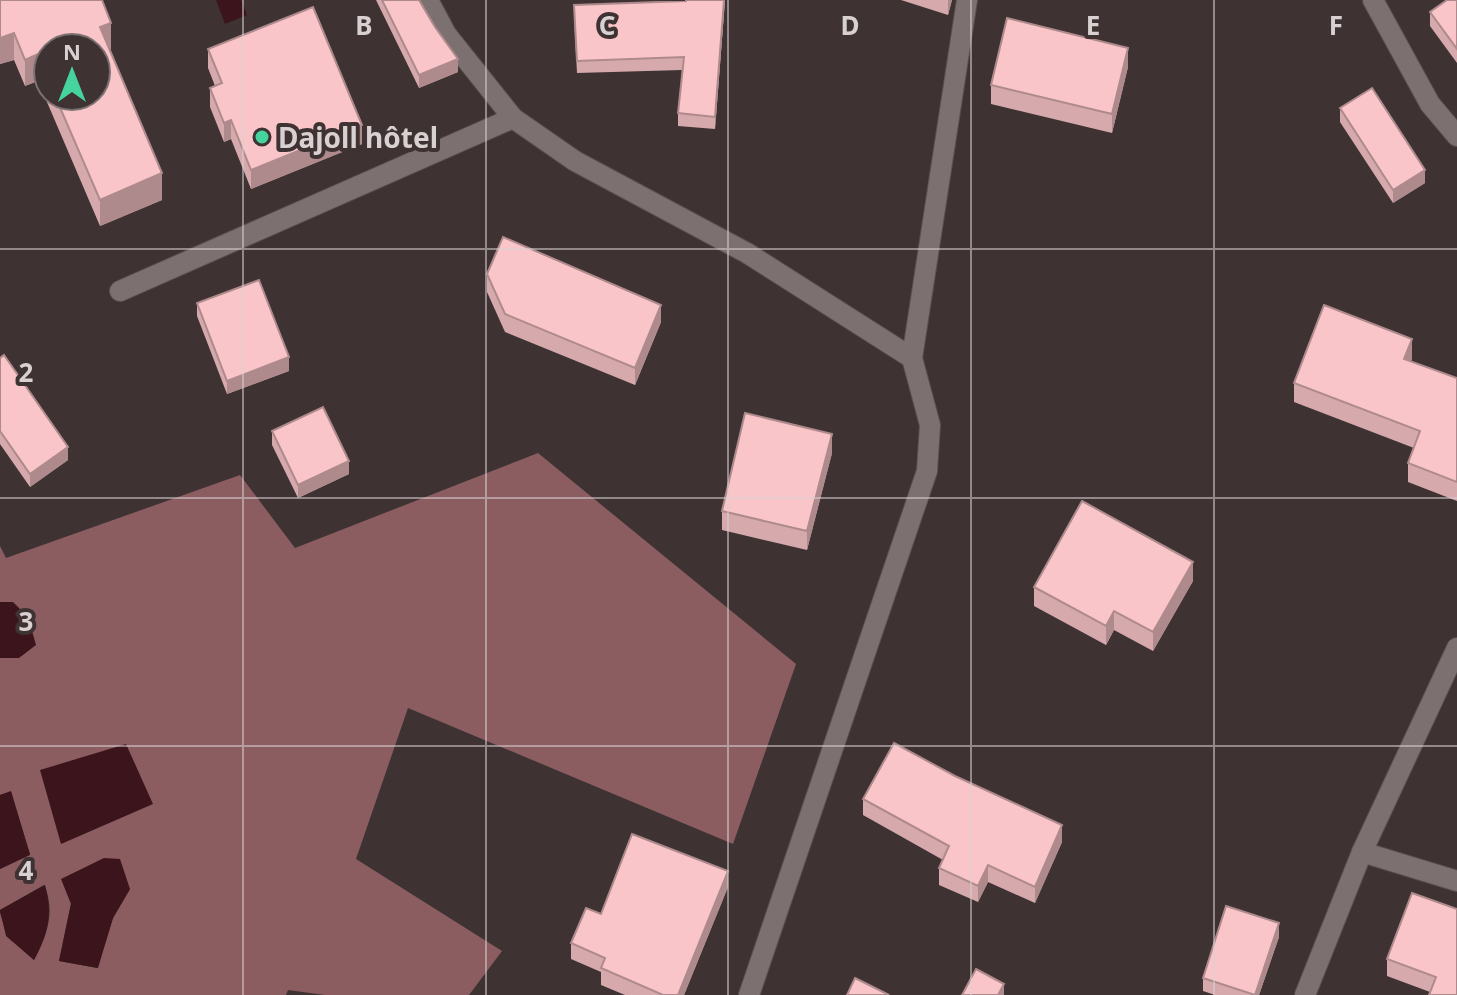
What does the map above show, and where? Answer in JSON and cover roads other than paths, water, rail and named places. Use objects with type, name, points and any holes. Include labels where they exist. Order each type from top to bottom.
[{"type":"street","points":[[428,0],[446,34],[513,118],[575,161],[747,253],[912,358]]},
{"type":"street","points":[[749,995],[927,471],[930,425],[912,358],[967,0]]},
{"type":"street","points":[[1373,0],[1430,104],[1457,136]]},
{"type":"street","points":[[120,291],[513,118]]},
{"type":"street","points":[[1305,995],[1362,852],[1457,648]]},
{"type":"street","points":[[1362,852],[1457,881]]},
{"type":"place","name":"Dajoll hôtel","points":[[262,137]]}]
